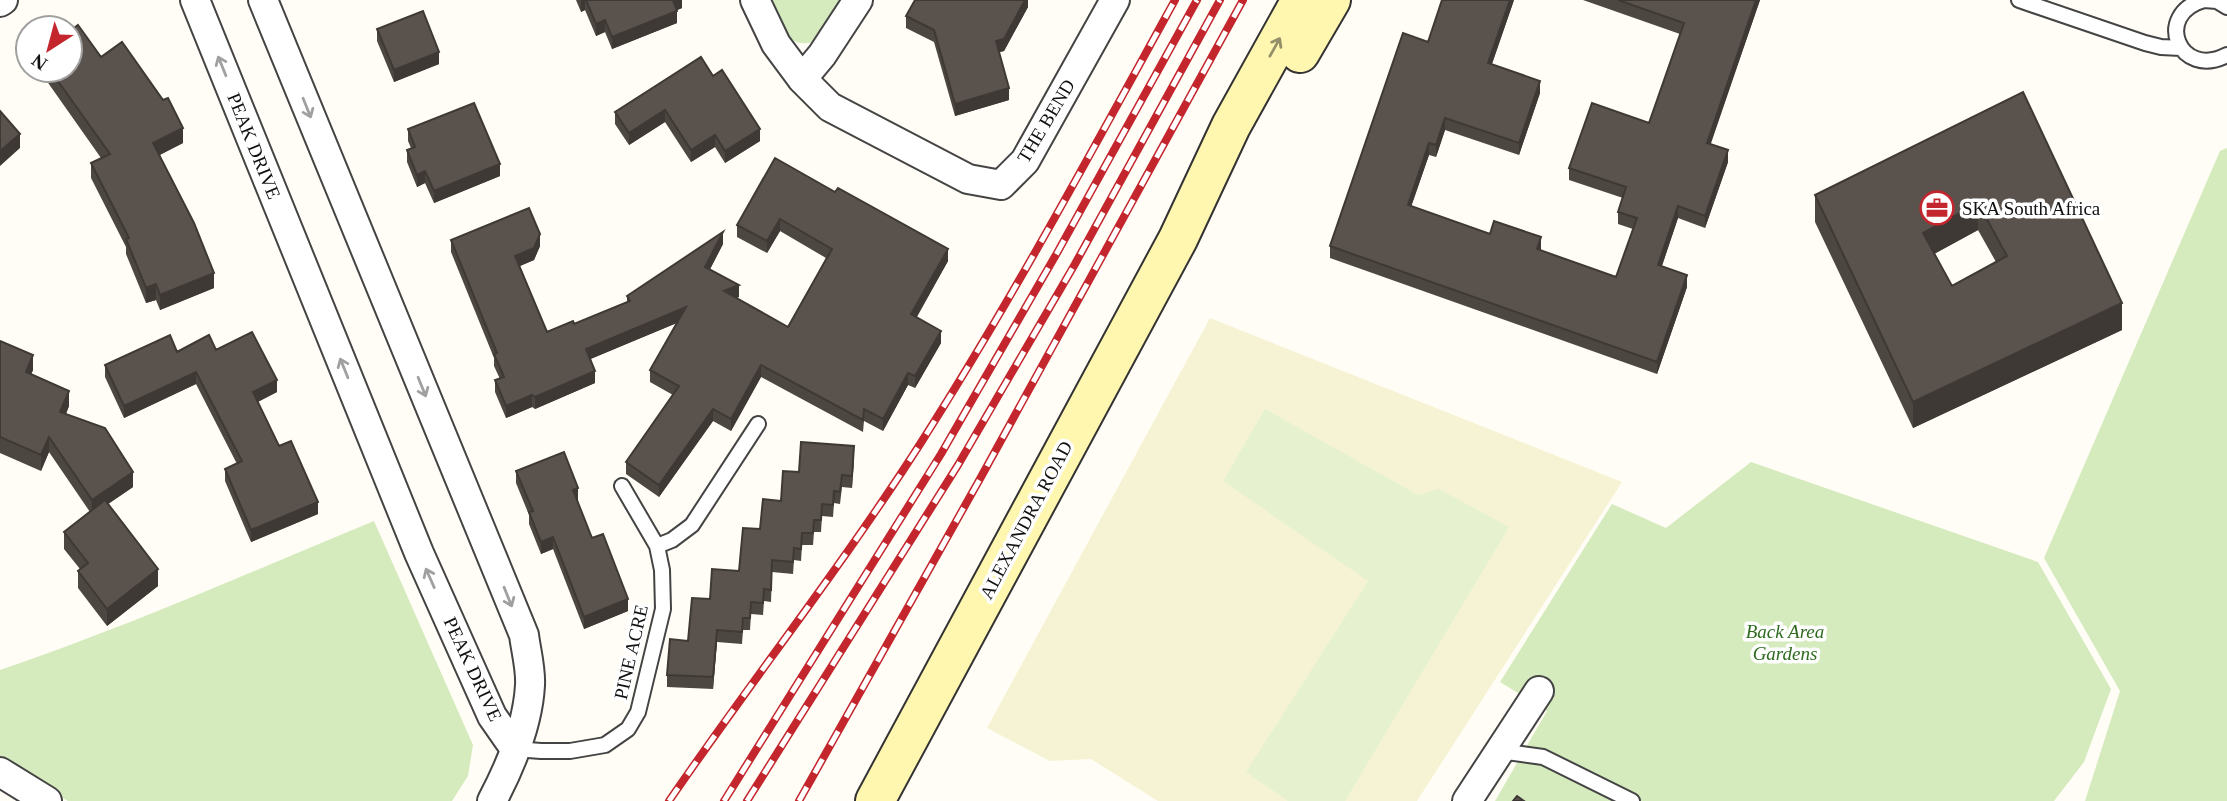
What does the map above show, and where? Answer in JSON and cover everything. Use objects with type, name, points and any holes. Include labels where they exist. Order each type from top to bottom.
[{"type":"street","name":"PEAK DRIVE","points":[[195,0],[419,553],[492,716],[514,749]]},
{"type":"street","name":"PEAK DRIVE","points":[[263,0],[524,635],[530,681],[528,707],[514,749]]},
{"type":"street","name":"THE BEND","points":[[755,0],[776,44],[802,79],[830,107],[968,179],[1001,185],[1026,161],[1115,0]]},
{"type":"street","points":[[802,79],[822,55],[858,0]]},
{"type":"street","name":"ALEXANDRA ROAD","points":[[875,801],[1178,239],[1231,127],[1301,0]]},
{"type":"street","name":"ALEXANDRA ROAD","points":[[1178,239],[1262,118],[1331,0]]},
{"type":"street","points":[[1467,801],[1539,691]]},
{"type":"street","points":[[492,801],[514,749]]},
{"type":"street","points":[[0,772],[47,801]]},
{"type":"lane","points":[[2019,0],[2145,43],[2181,48]]},
{"type":"lane","points":[[2214,2],[2192,3],[2182,12],[2176,23],[2176,36],[2181,48],[2190,57],[2203,62],[2216,60],[2227,54]]},
{"type":"lane","points":[[657,547],[672,540],[691,525],[758,424]]},
{"type":"lane","name":"PINE ACRE","points":[[514,749],[570,751],[605,745],[628,729],[638,712],[663,610],[662,570],[657,547],[622,486]]},
{"type":"lane","points":[[1500,751],[1543,757],[1632,801]]},
{"type":"shaded area","points":[[1210,318],[1622,482],[1417,801],[1158,801],[1091,759],[1050,761],[987,728]]},
{"type":"green space","points":[[771,0],[847,0],[820,39],[800,43],[793,40],[782,27]]},
{"type":"green space","points":[[2227,148],[2227,801],[2085,801],[2120,691],[2044,558],[2220,151]]},
{"type":"green space","points":[[1265,409],[1418,495],[1439,489],[1509,527],[1345,801],[1288,801],[1246,772],[1368,581],[1223,481]]},
{"type":"green space","name":"Back Area Gardens","points":[[1751,462],[2038,562],[2111,689],[2084,762],[2054,801],[1495,801],[1547,711],[1500,682],[1612,504],[1666,528]]},
{"type":"green space","points":[[374,521],[473,745],[468,776],[452,801],[68,801],[0,759],[0,670],[141,617]]},
{"type":"building","points":[[586,0],[673,0],[677,11],[612,37],[605,20],[596,24]]},
{"type":"building","points":[[915,0],[1025,0],[1004,39],[996,41],[1009,88],[955,104],[934,30],[906,16]]},
{"type":"building","points":[[1442,0],[1510,0],[1488,63],[1540,81],[1519,143],[1445,118],[1436,145],[1429,143],[1408,205],[1490,234],[1494,221],[1541,237],[1537,249],[1616,277],[1637,218],[1618,212],[1626,187],[1569,168],[1592,103],[1649,123],[1684,23],[1618,0],[1756,0],[1707,143],[1728,150],[1705,216],[1678,206],[1658,265],[1687,275],[1657,362],[1330,246],[1403,33],[1428,42]]},
{"type":"building","points":[[423,11],[439,52],[394,70],[377,29]]},
{"type":"building","points":[[84,33],[101,57],[122,42],[163,100],[168,98],[183,128],[153,143],[194,223],[214,273],[160,295],[156,284],[146,288],[126,239],[129,238],[91,163],[110,154],[60,84],[84,84]]},
{"type":"building","points":[[701,57],[713,76],[722,70],[760,129],[725,151],[715,135],[691,150],[665,110],[629,133],[615,112]]},
{"type":"building","points":[[2023,92],[2122,303],[1913,402],[1815,195]],"holes":[[[1978,203],[2007,256],[1952,286],[1923,233]]]},
{"type":"building","points":[[474,103],[500,164],[434,191],[425,171],[417,175],[407,150],[415,147],[408,129]]},
{"type":"building","points":[[0,111],[20,134],[0,151]]},
{"type":"building","points":[[775,158],[835,192],[838,188],[948,249],[911,314],[941,331],[915,376],[908,373],[883,419],[864,409],[863,420],[761,365],[731,419],[713,409],[659,485],[626,462],[679,386],[650,370],[686,307],[586,349],[595,371],[535,397],[532,395],[506,406],[495,380],[504,377],[494,354],[497,353],[451,240],[529,208],[540,234],[534,248],[515,256],[547,332],[630,301],[627,296],[723,232],[705,267],[739,285],[724,291],[788,327],[832,249],[780,219],[767,241],[737,225]]},
{"type":"building","points":[[252,332],[277,380],[253,392],[279,446],[291,441],[318,502],[251,530],[225,469],[242,461],[196,372],[124,406],[105,365],[170,335],[177,352],[209,335],[216,350]]},
{"type":"building","points":[[0,341],[33,355],[26,372],[69,391],[60,412],[105,428],[133,472],[92,500],[49,437],[41,455],[0,437]]},
{"type":"building","points":[[801,442],[854,446],[852,476],[842,475],[840,492],[834,491],[833,505],[822,504],[821,520],[814,520],[813,533],[802,533],[801,549],[794,548],[793,562],[772,560],[771,590],[764,589],[763,603],[751,602],[750,618],[743,618],[742,632],[717,630],[713,677],[667,675],[670,639],[688,641],[692,598],[710,599],[712,569],[739,571],[743,528],[760,529],[763,499],[781,501],[783,471],[799,472]]},
{"type":"building","points":[[564,452],[578,488],[573,490],[592,538],[603,534],[628,599],[584,617],[553,537],[541,542],[529,512],[533,511],[516,471]]},
{"type":"building","points":[[105,500],[158,569],[107,609],[78,571],[88,563],[64,532]]},
{"type":"railway","points":[[669,801],[861,533],[922,441],[1020,278],[1175,0]]},
{"type":"railway","points":[[724,801],[941,454],[1057,253],[1197,0]]},
{"type":"railway","points":[[747,801],[958,465],[1075,264],[1220,0]]},
{"type":"railway","points":[[799,801],[981,477],[1243,0]]},
{"type":"place","name":"SKA South Africa","points":[[1937,208]]}]
